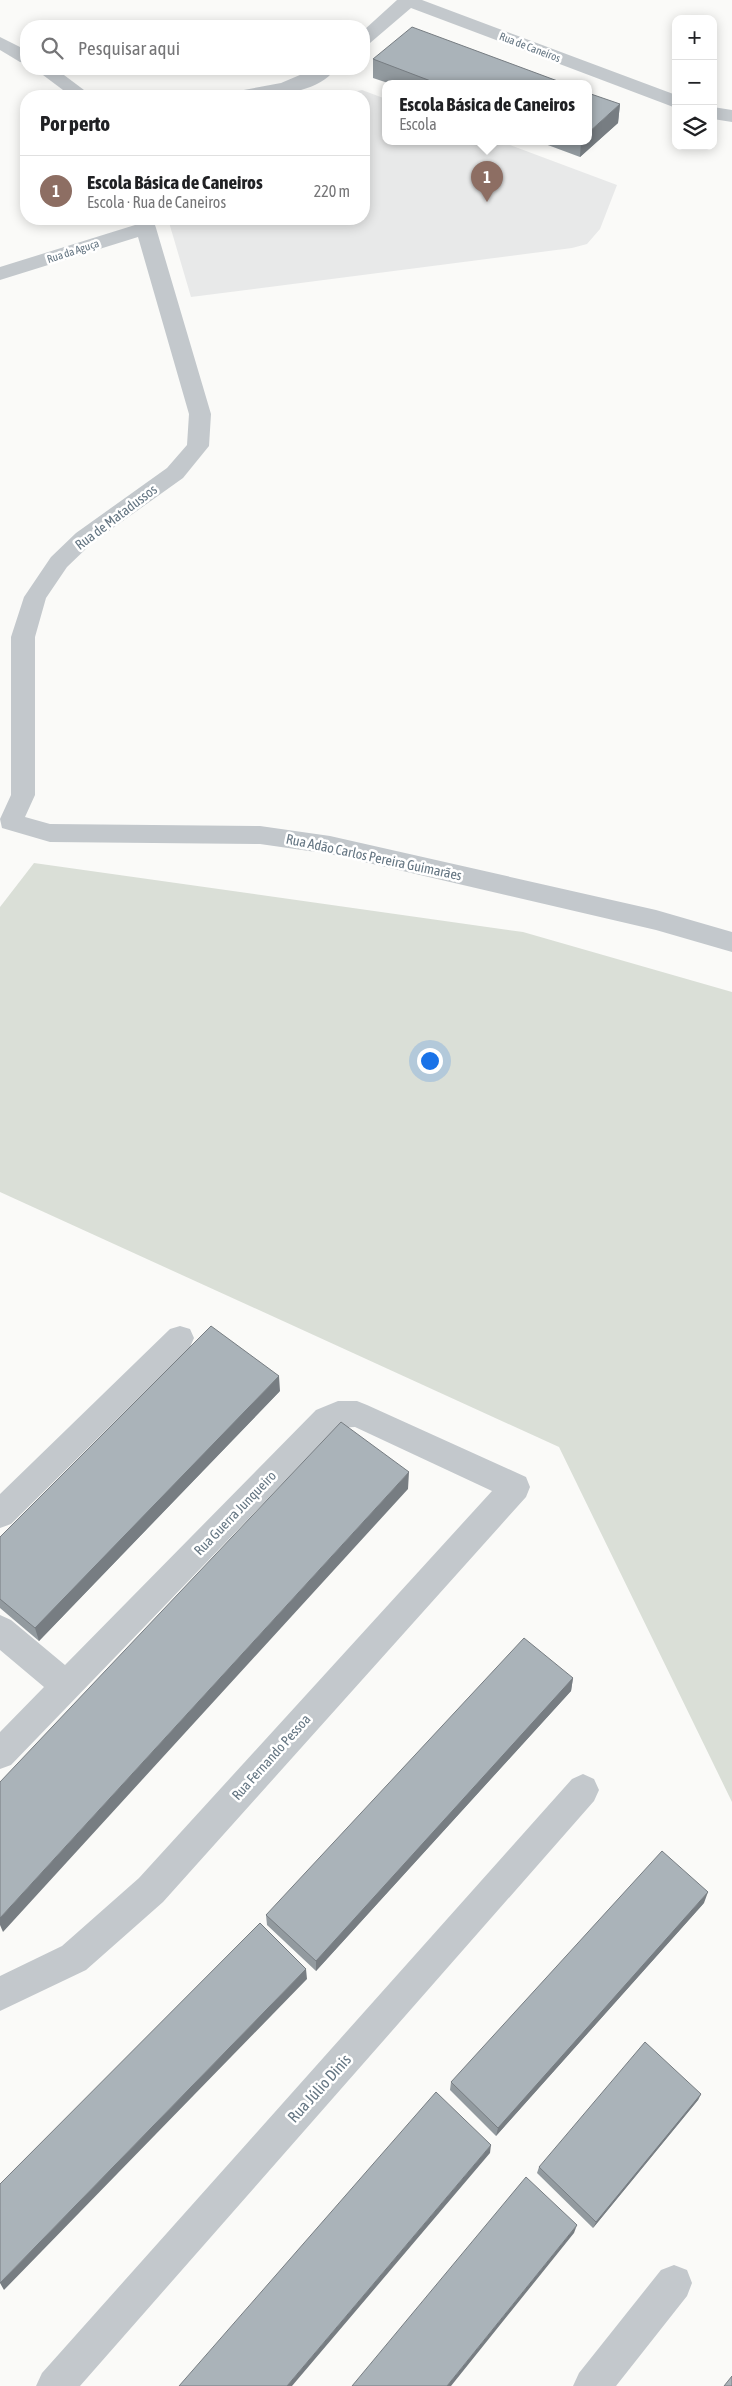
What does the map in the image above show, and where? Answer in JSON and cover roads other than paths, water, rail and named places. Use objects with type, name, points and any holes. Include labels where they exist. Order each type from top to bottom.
[{"type":"street","points":[[370,33],[407,1]]},
{"type":"street","name":"Rua de Caneiros","points":[[407,1],[672,100]]},
{"type":"street","points":[[0,42],[20,54]]},
{"type":"street","points":[[53,75],[74,90]]},
{"type":"street","points":[[276,90],[288,88],[318,75]]},
{"type":"street","points":[[717,114],[732,116]]},
{"type":"street","name":"Rua da Aguça","points":[[0,274],[138,225]]},
{"type":"street","name":"Rua de Matadussos","points":[[6,823],[22,795],[23,637],[35,597],[59,562],[84,538],[175,473],[198,446],[200,414],[145,225]]},
{"type":"street","points":[[0,644],[23,637]]},
{"type":"street","name":"Rua Adão Carlos Pereira Guimarães","points":[[6,823],[50,834],[260,835],[330,845],[656,920],[732,942]]},
{"type":"street","points":[[0,1514],[180,1338]]},
{"type":"street","name":"Rua Guerra Junqueiro","points":[[0,1754],[326,1419],[338,1414],[357,1414],[515,1487]]},
{"type":"street","name":"Rua Fernando Pessoa","points":[[0,1994],[74,1958],[151,1890],[515,1487]]},
{"type":"street","points":[[0,1630],[66,1686]]},
{"type":"street","name":"Rua Júlio Dinis","points":[[55,2386],[583,1790]]},
{"type":"street","points":[[592,2386],[674,2283]]},
{"type":"place","name":"Escola Básica de Caneiros","points":[[487,202]]}]
